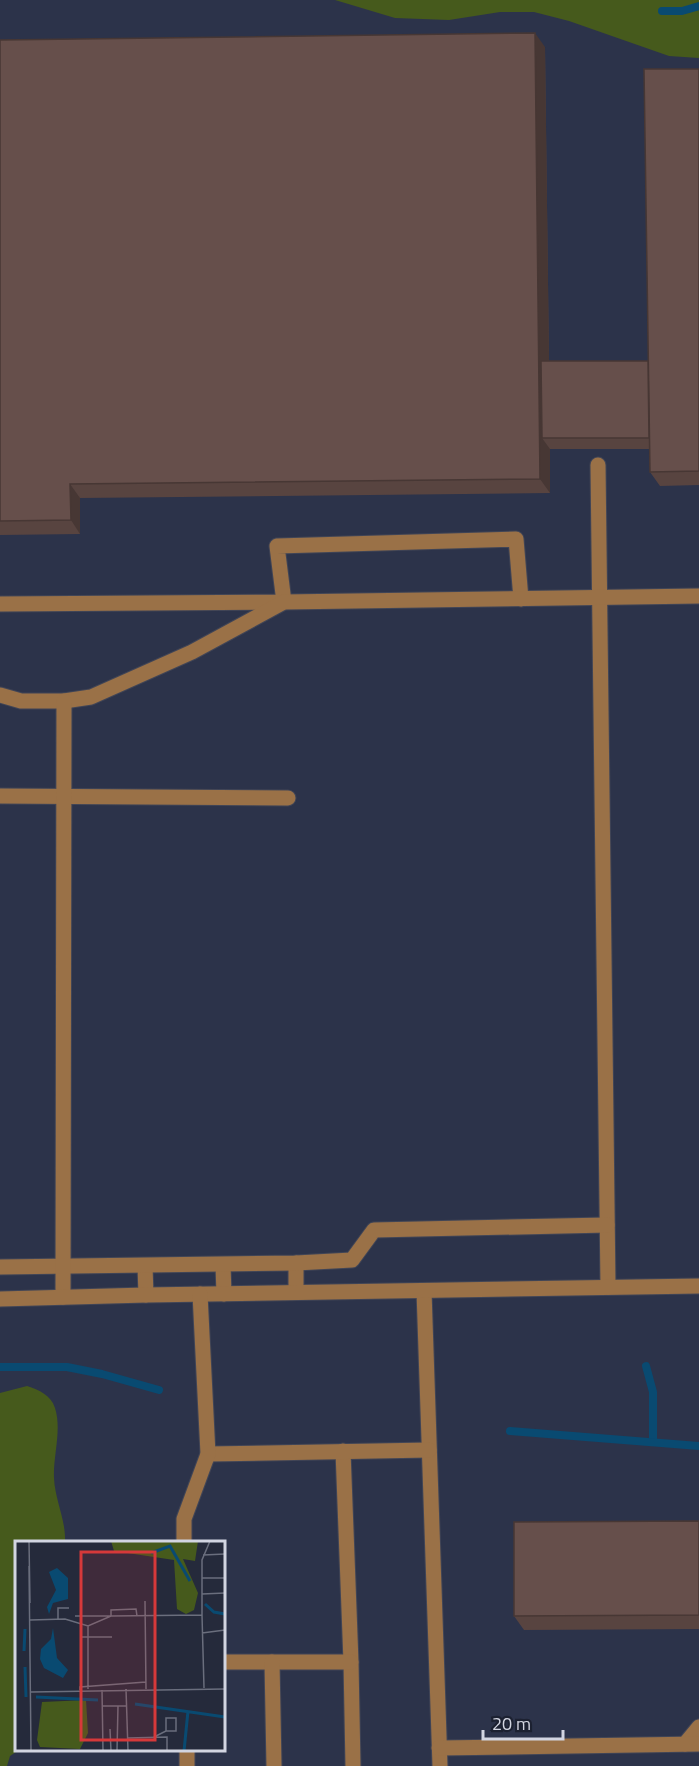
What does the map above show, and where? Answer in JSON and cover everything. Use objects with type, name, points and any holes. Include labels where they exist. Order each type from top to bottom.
[{"type":"lane","points":[[598,465],[608,1287]]},
{"type":"lane","points":[[284,602],[277,546],[516,539],[521,599]]},
{"type":"lane","points":[[0,604],[699,596]]},
{"type":"lane","points":[[0,695],[21,701],[64,701],[91,697],[192,652],[284,602]]},
{"type":"lane","points":[[63,1297],[64,701]]},
{"type":"lane","points":[[0,796],[288,798]]},
{"type":"lane","points":[[0,1267],[223,1265],[352,1260],[374,1230],[607,1225]]},
{"type":"lane","points":[[296,1263],[296,1292]]},
{"type":"lane","points":[[223,1265],[224,1294]]},
{"type":"lane","points":[[146,1266],[146,1295]]},
{"type":"lane","points":[[0,1299],[699,1286]]},
{"type":"lane","points":[[424,1291],[440,1766]]},
{"type":"lane","points":[[184,1541],[184,1519],[208,1454],[200,1294]]},
{"type":"lane","points":[[208,1454],[429,1450]]},
{"type":"lane","points":[[343,1451],[353,1766]]},
{"type":"lane","points":[[225,1662],[351,1662]]},
{"type":"lane","points":[[272,1662],[274,1766]]},
{"type":"lane","points":[[439,1748],[692,1744],[699,1727]]},
{"type":"shaded area","points":[[0,0],[699,0],[699,1766],[0,1766]]},
{"type":"green space","points":[[335,0],[699,0],[699,58],[669,56],[569,21],[534,12],[500,12],[449,20],[395,18]]},
{"type":"green space","points":[[27,1386],[48,1396],[53,1403],[58,1425],[54,1478],[65,1541],[15,1541],[15,1751],[18,1751],[10,1756],[7,1766],[0,1766],[0,1393]]},
{"type":"building","points":[[535,33],[540,479],[70,484],[71,520],[0,521],[0,40]]},
{"type":"building","points":[[644,69],[699,69],[699,471],[650,472]]},
{"type":"building","points":[[541,361],[648,361],[649,438],[542,438]]},
{"type":"building","points":[[699,1521],[699,1615],[514,1616],[514,1522]]},
{"type":"waterway","points":[[662,11],[682,11],[699,6]]},
{"type":"waterway","points":[[646,1366],[653,1392],[653,1442]]},
{"type":"waterway","points":[[0,1367],[67,1367],[159,1390]]},
{"type":"waterway","points":[[510,1431],[699,1446]]}]
